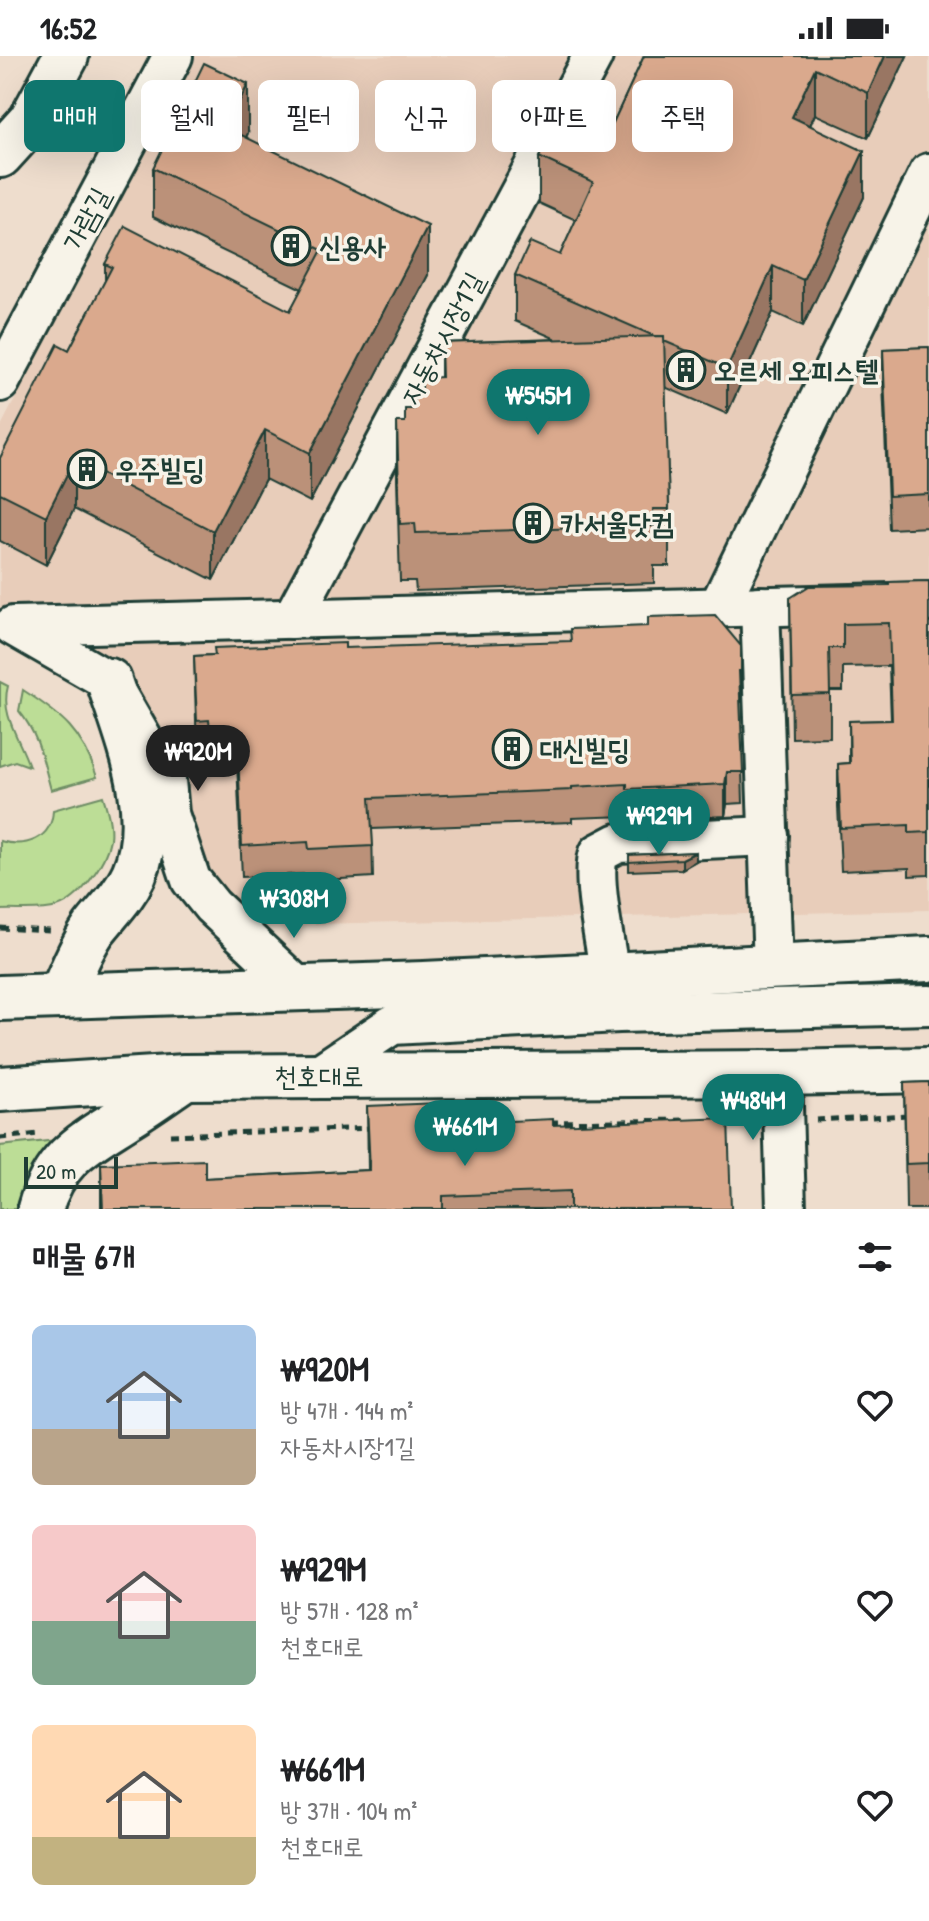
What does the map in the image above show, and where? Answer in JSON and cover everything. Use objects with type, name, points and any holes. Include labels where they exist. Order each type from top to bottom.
[{"type":"main road","points":[[53,80],[66,56]]},
{"type":"main road","points":[[0,155],[24,129]]},
{"type":"main road","points":[[0,190],[24,138]]},
{"type":"main road","points":[[61,996],[88,939],[120,899],[134,873],[141,848],[143,821],[140,785],[109,681]]},
{"type":"main road","points":[[0,998],[300,989],[929,959]]},
{"type":"main road","name":"천호대로","points":[[0,1089],[185,1077],[929,1070]]},
{"type":"main road","points":[[40,1209],[54,1177],[83,1142],[127,1117],[185,1077]]},
{"type":"street","name":"가람길","points":[[0,382],[173,56]]},
{"type":"street","name":"자동차시장1길","points":[[292,619],[593,56]]},
{"type":"street","points":[[718,608],[929,173]]},
{"type":"street","points":[[7,622],[292,619],[929,602]]},
{"type":"street","points":[[760,606],[773,967]]},
{"type":"street","points":[[7,622],[109,681],[166,780],[169,814],[191,880],[212,906],[300,989]]},
{"type":"street","points":[[610,975],[601,916],[599,853],[618,843],[769,836]]},
{"type":"street","points":[[316,1076],[392,1025],[619,1013],[929,1005]]},
{"type":"street","points":[[782,1073],[786,1209]]},
{"type":"path","points":[[0,928],[35,928]]},
{"type":"path","points":[[813,1122],[823,1118],[915,1114]]},
{"type":"path","points":[[547,1122],[689,1120]]},
{"type":"path","points":[[720,1121],[756,1125]]},
{"type":"path","points":[[160,1136],[373,1128]]},
{"type":"shaded area","points":[[194,56],[929,56],[929,910],[272,925],[191,880],[109,681],[0,620],[0,428],[144,152],[242,152],[242,80],[181,80]]},
{"type":"green space","points":[[0,682],[8,686],[9,717],[29,766],[15,761],[0,766]]},
{"type":"green space","points":[[23,690],[60,717],[78,736],[97,777],[51,790],[36,739],[19,711]]},
{"type":"green space","points":[[103,796],[110,823],[108,849],[83,889],[66,903],[51,909],[0,910],[0,841],[19,843],[36,839],[48,828],[53,810]]},
{"type":"green space","points":[[58,1140],[25,1209],[0,1209],[0,1146]]},
{"type":"building","points":[[644,56],[885,56],[868,93],[815,68],[792,117],[864,151],[803,280],[773,266],[727,368],[664,341],[664,336],[654,336],[515,275],[530,242],[560,255],[593,182],[539,157],[542,152],[616,152],[616,117],[632,82],[632,152],[733,152],[733,80],[633,80]]},
{"type":"building","points":[[204,63],[240,80],[196,80]]},
{"type":"building","points":[[242,81],[248,84],[242,97]]},
{"type":"building","points":[[242,135],[258,143],[258,152],[276,152],[428,226],[310,453],[265,430],[213,531],[74,460],[46,516],[0,493],[0,458],[58,344],[69,350],[112,267],[105,264],[125,226],[290,311],[322,250],[153,168],[161,152],[242,152]]},
{"type":"building","name":"카서울닷컴","points":[[664,336],[669,509],[653,509],[654,526],[416,533],[415,523],[400,524],[397,422],[405,422],[405,409],[414,409],[414,391],[422,391],[422,378],[442,377],[441,343]]},
{"type":"building","points":[[929,347],[929,494],[889,496],[883,349]]},
{"type":"building","points":[[929,581],[929,832],[909,833],[909,825],[841,828],[838,764],[850,763],[849,721],[892,720],[889,623],[843,624],[843,648],[829,648],[830,694],[792,695],[790,598],[809,586]]},
{"type":"building","points":[[715,615],[741,646],[743,772],[727,772],[725,784],[627,789],[627,784],[572,787],[572,790],[370,798],[373,846],[309,849],[308,842],[242,846],[237,730],[210,731],[209,720],[197,721],[194,656],[215,655],[214,648],[345,643],[345,648],[571,641],[570,629],[648,626],[648,617]]},
{"type":"building","points":[[696,852],[682,859],[629,862],[629,855]]},
{"type":"building","points":[[929,1082],[929,1163],[906,1164],[904,1083]]},
{"type":"building","points":[[439,1103],[440,1124],[553,1119],[553,1125],[728,1118],[731,1209],[570,1209],[570,1191],[443,1196],[443,1209],[103,1209],[101,1164],[205,1160],[205,1178],[370,1170],[367,1106]]},
{"type":"place","name":"신용사","points":[[291,246]]},
{"type":"place","name":"오르세 오피스텔","points":[[686,370]]},
{"type":"place","name":"우주빌딩","points":[[87,469]]},
{"type":"place","name":"카서울닷컴","points":[[533,523]]},
{"type":"place","name":"대신빌딩","points":[[512,749]]}]
